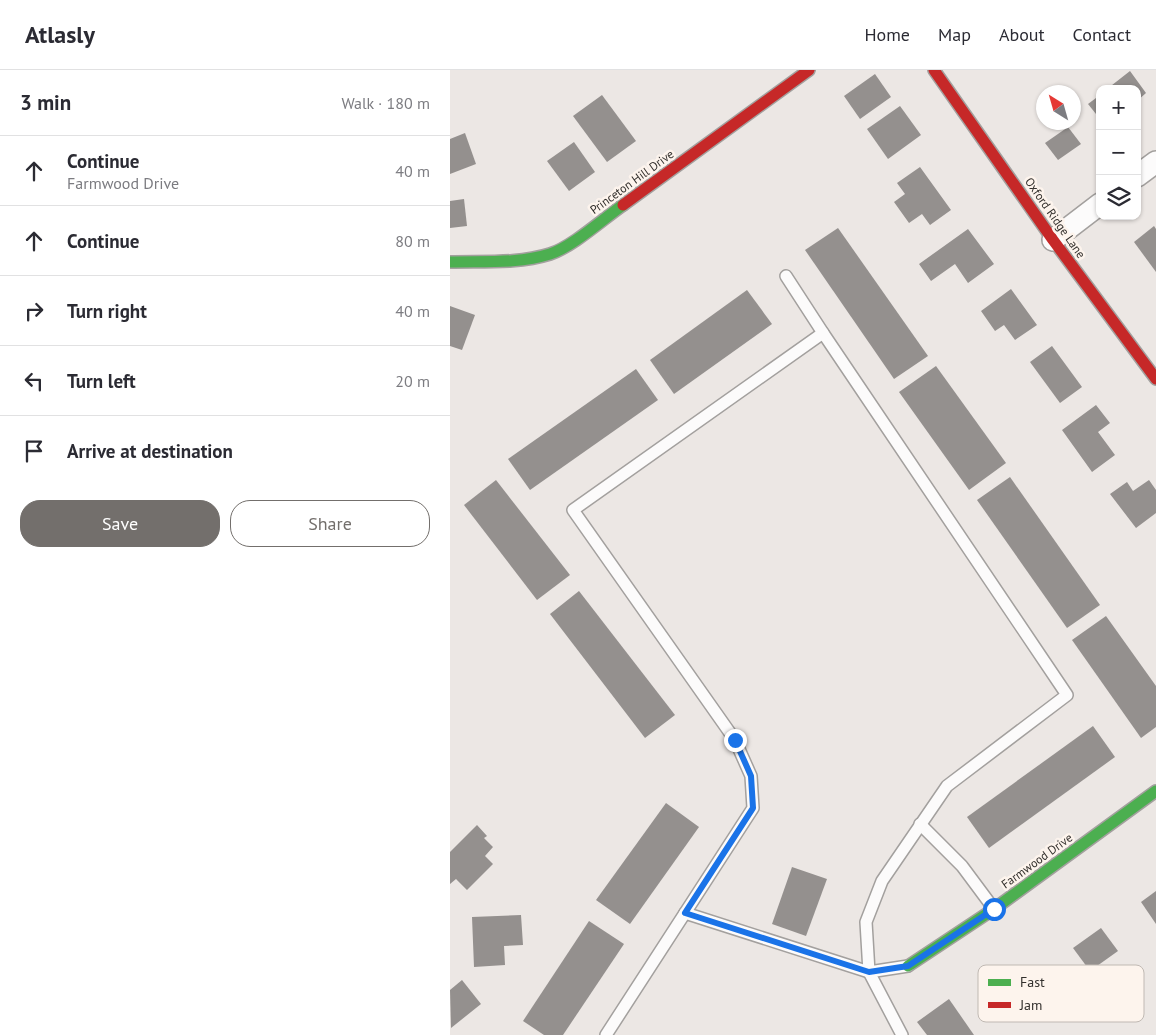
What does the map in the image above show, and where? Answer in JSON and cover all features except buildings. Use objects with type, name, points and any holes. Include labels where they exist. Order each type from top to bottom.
[{"type":"street","name":"Princeton Hill Drive","points":[[450,262],[523,260],[551,254],[572,242],[809,70]]},
{"type":"street","name":"Oxford Ridge Lane","points":[[934,70],[1052,240],[1156,379]]},
{"type":"street","points":[[1138,175],[1156,162]]},
{"type":"street","points":[[1052,240],[1096,207]]},
{"type":"street","name":"Farmwood Drive","points":[[908,966],[994,909],[1156,791]]},
{"type":"lane","points":[[786,276],[822,334],[1067,695],[947,786],[882,881],[866,922],[869,972],[902,1035]]},
{"type":"lane","points":[[606,1035],[753,808],[751,776],[735,740],[573,510],[822,334]]},
{"type":"lane","points":[[920,824],[962,866],[994,909]]},
{"type":"lane","points":[[685,913],[869,972],[908,966]]},
{"type":"traffic: fast","points":[[450,262],[513,261],[550,254],[577,239],[623,205]]},
{"type":"traffic: fast","points":[[908,966],[994,909],[1156,791]]},
{"type":"traffic: jam","points":[[623,205],[809,70]]},
{"type":"traffic: jam","points":[[934,70],[1053,240],[1156,379]]},
{"type":"route","points":[[735,740],[751,776],[753,808],[685,913],[869,972],[908,966],[994,909]]}]
